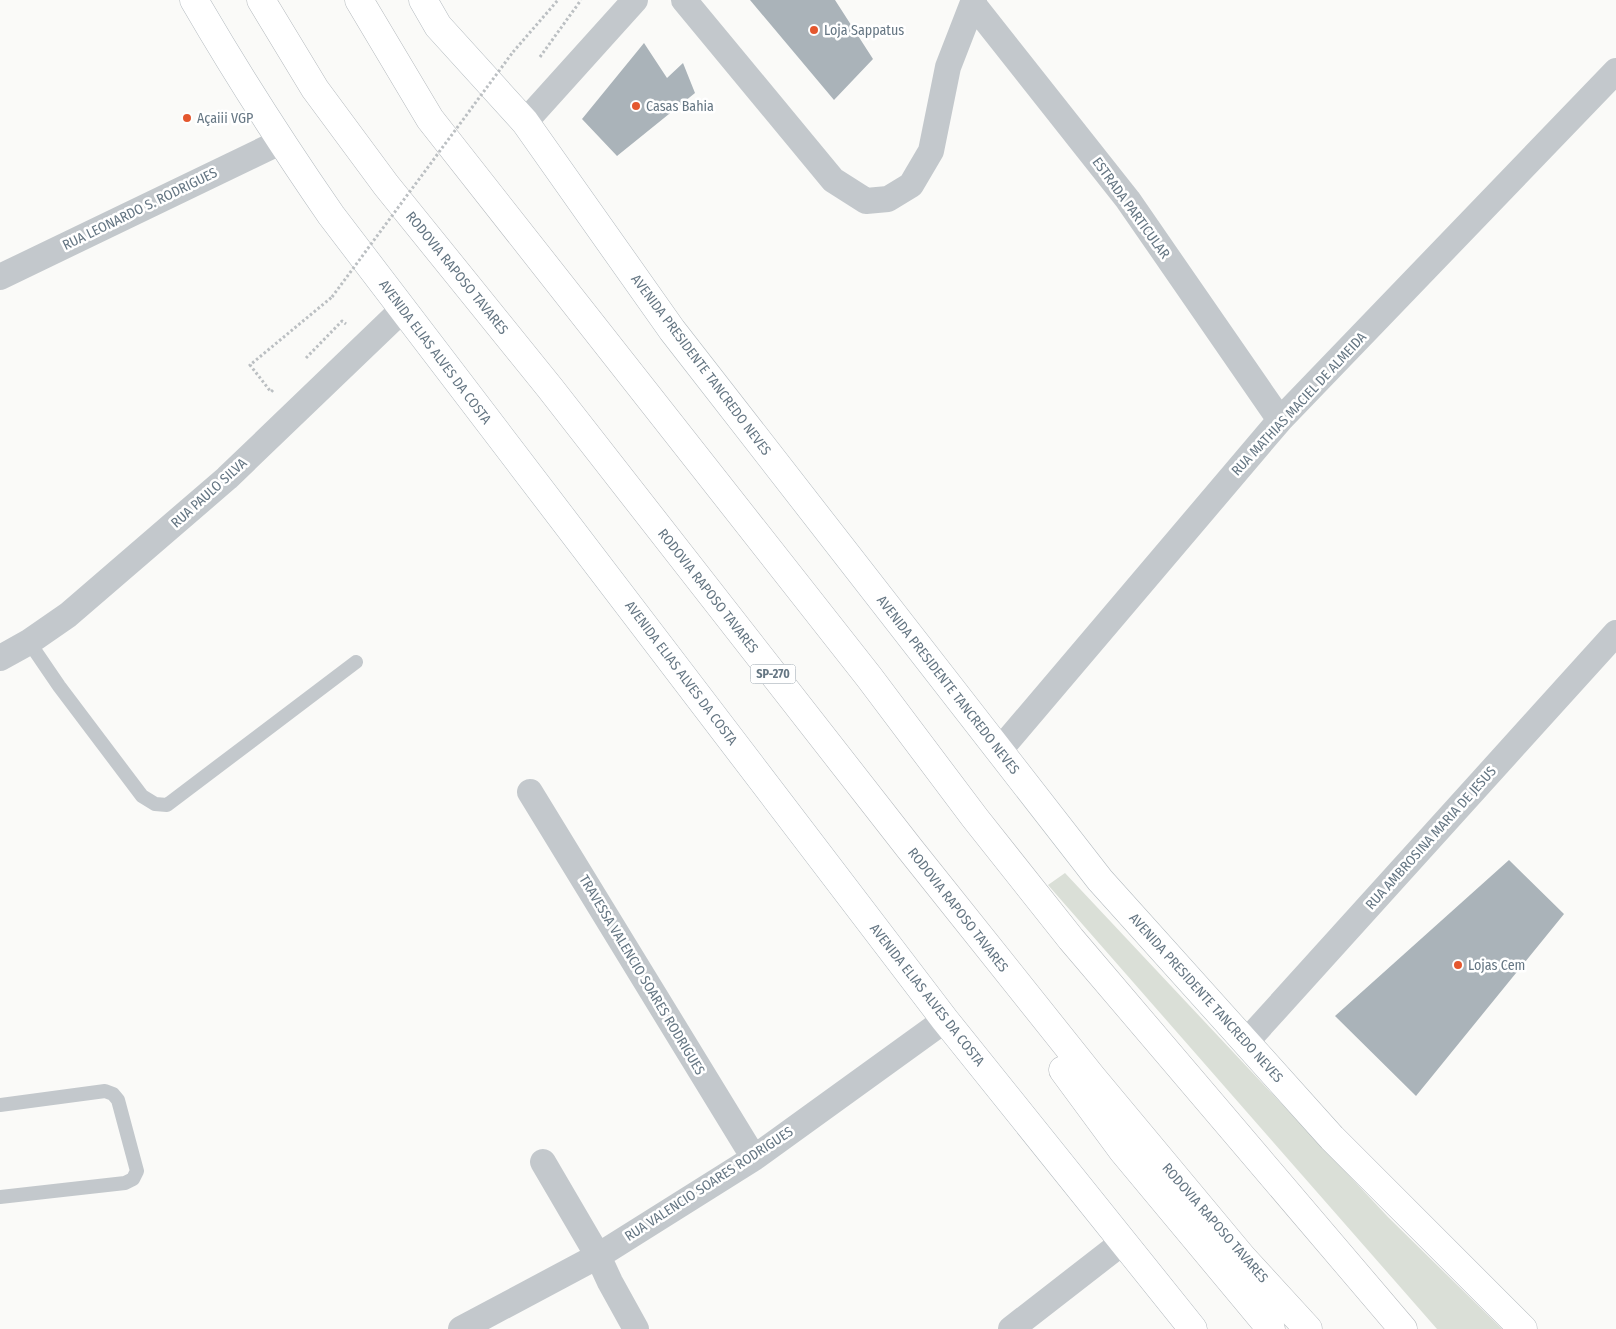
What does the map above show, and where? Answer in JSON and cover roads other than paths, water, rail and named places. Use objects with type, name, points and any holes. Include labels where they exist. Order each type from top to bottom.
[{"type":"main road","name":"AVENIDA ELIAS ALVES DA COSTA","points":[[194,0],[280,142],[330,214],[945,1020],[1193,1329]]},
{"type":"main road","name":"RODOVIA RAPOSO TAVARES","points":[[261,0],[315,89],[386,185],[550,388],[910,849],[1092,1077],[1242,1257],[1308,1329]]},
{"type":"main road","points":[[359,0],[430,119],[869,677],[975,818],[1071,939],[1403,1329]]},
{"type":"main road","name":"AVENIDA PRESIDENTE TANCREDO NEVES","points":[[423,0],[438,26],[525,122],[672,330],[1100,880],[1332,1138],[1524,1329]]},
{"type":"main road","points":[[910,849],[958,928],[1122,1150],[1271,1329]]},
{"type":"street","points":[[525,122],[635,0]]},
{"type":"street","points":[[684,0],[833,180],[866,201],[888,199],[911,185],[931,151],[948,66],[973,2]]},
{"type":"street","name":"ESTRADA PARTICULAR","points":[[973,2],[1128,200],[1280,420]]},
{"type":"street","name":"RUA MATHIAS MACIEL DE ALMEIDA","points":[[999,751],[1280,420],[1616,71]]},
{"type":"street","name":"RUA LEONARDO S. RODRIGUES","points":[[0,277],[280,142]]},
{"type":"street","name":"RUA PAULO SILVA","points":[[0,658],[29,642],[68,615],[227,478],[403,309]]},
{"type":"street","name":"RUA AMBROSINA MARIA DE JESUS","points":[[1246,1042],[1616,633]]},
{"type":"street","name":"TRAVESSA VALENCIO SOARES RODRIGUES","points":[[530,792],[754,1158]]},
{"type":"street","name":"RUA VALENCIO SOARES RODRIGUES","points":[[461,1329],[598,1256],[754,1158],[945,1020]]},
{"type":"street","points":[[543,1162],[598,1256],[636,1329]]},
{"type":"street","points":[[1012,1329],[1124,1242]]},
{"type":"lane","points":[[29,642],[59,686],[142,796],[154,804],[168,805],[356,662]]},
{"type":"lane","points":[[0,1106],[105,1092],[113,1094],[118,1100],[137,1171],[132,1179],[125,1183],[0,1197]]},
{"type":"place","name":"Loja Sappatus","points":[[814,30]]},
{"type":"place","name":"Casas Bahia","points":[[636,106]]},
{"type":"place","name":"Açaiii VGP","points":[[187,118]]},
{"type":"place","name":"Lojas Cem","points":[[1458,965]]}]
